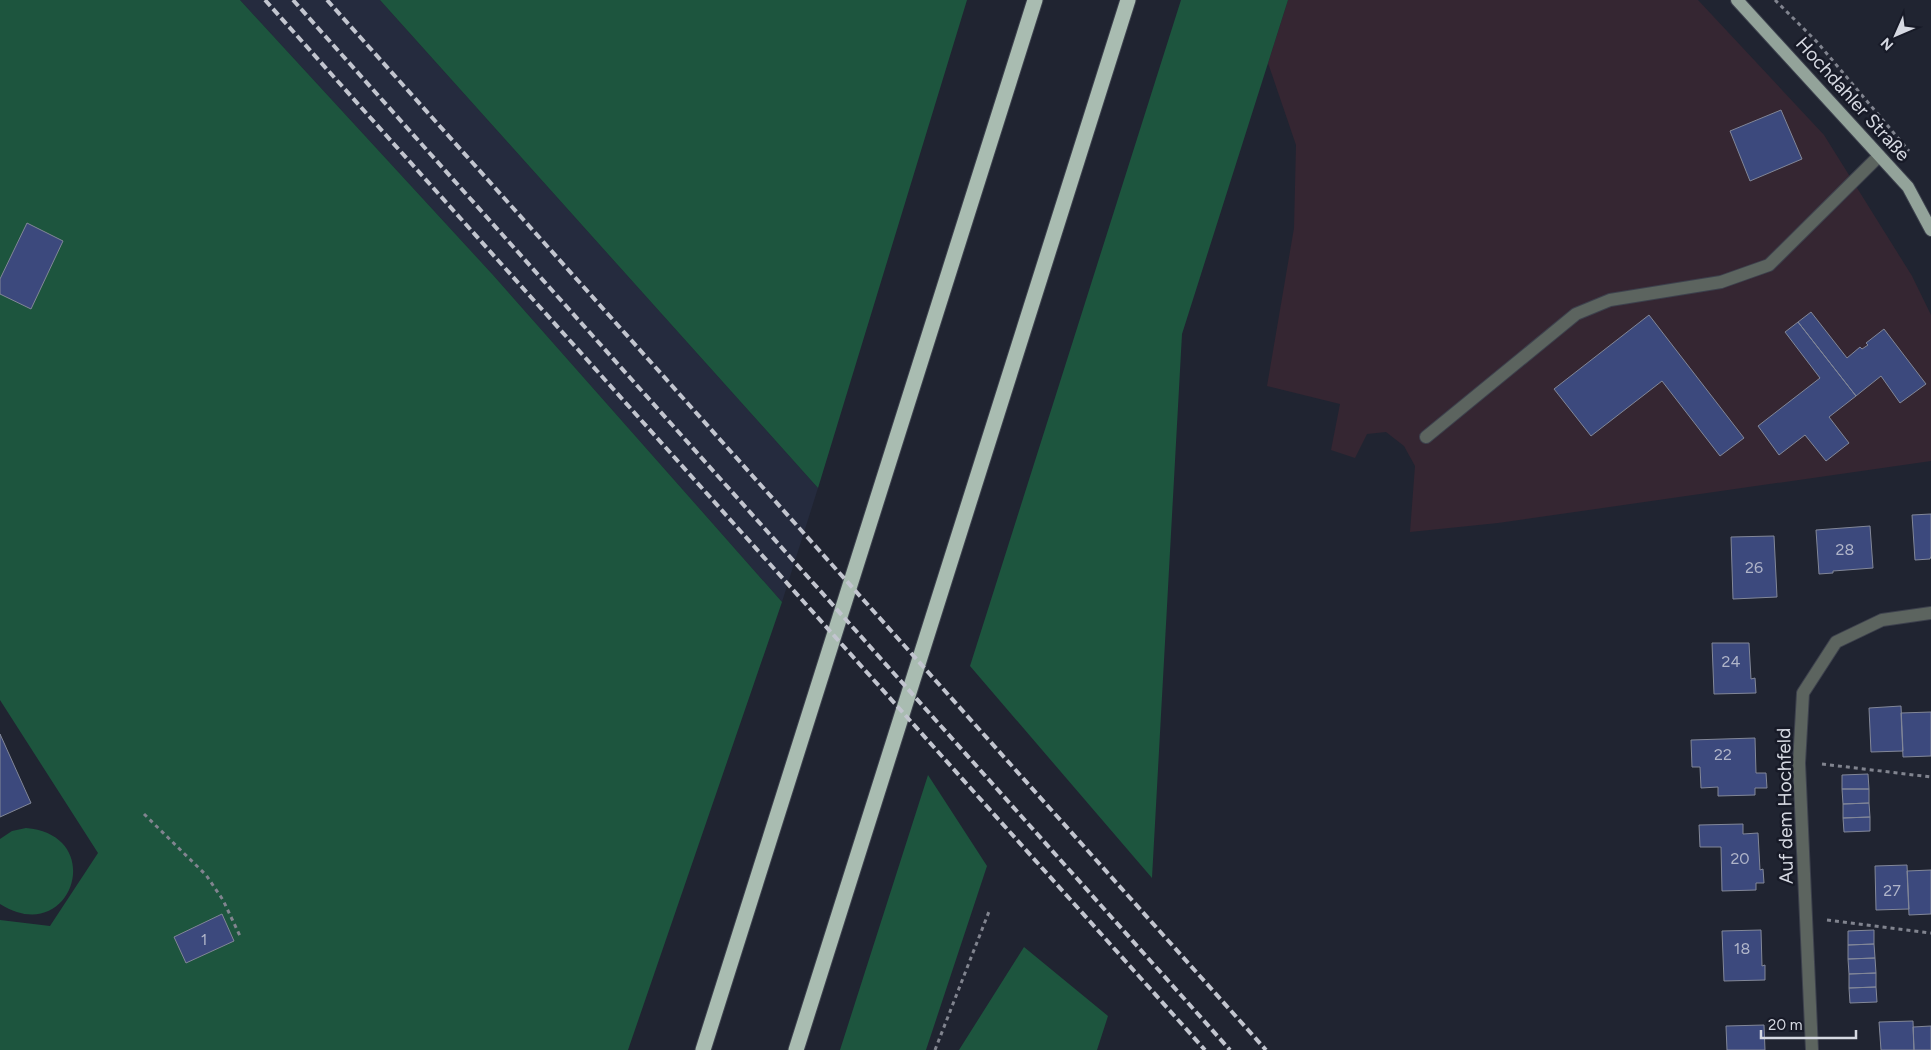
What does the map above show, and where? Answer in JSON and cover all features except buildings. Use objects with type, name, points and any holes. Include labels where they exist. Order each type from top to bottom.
[{"type":"highway","points":[[702,1050],[1035,0]]},
{"type":"highway","points":[[796,1050],[1128,0]]},
{"type":"main road","name":"Hochdahler Straße","points":[[1737,0],[1908,187],[1931,230]]},
{"type":"street","points":[[1426,437],[1576,314],[1610,300],[1721,282],[1769,265],[1879,156]]},
{"type":"street","name":"Auf dem Hochfeld","points":[[1812,1050],[1799,763],[1803,693],[1836,642],[1882,620],[1931,613]]},
{"type":"path","points":[[1776,0],[1817,42],[1914,156]]},
{"type":"path","points":[[1831,764],[1931,777]]},
{"type":"path","points":[[144,814],[206,875],[223,900],[240,936]]},
{"type":"path","points":[[935,1050],[990,909]]},
{"type":"path","points":[[1839,920],[1931,933]]},
{"type":"shaded area","points":[[240,0],[380,0],[818,488],[782,602],[493,275]]},
{"type":"shaded area","points":[[1288,0],[1698,0],[1824,135],[1912,276],[1931,315],[1931,461],[1498,523],[1410,532],[1415,466],[1404,446],[1386,432],[1367,434],[1355,458],[1331,450],[1340,404],[1267,386],[1294,228],[1296,145],[1268,63]]},
{"type":"green space","points":[[0,0],[240,0],[493,275],[782,602],[628,1050],[0,1050],[0,920],[50,926],[98,853],[0,700]]},
{"type":"green space","points":[[380,0],[967,0],[818,488]]},
{"type":"green space","points":[[1181,0],[1288,0],[1182,334],[1152,878],[970,666]]},
{"type":"green space","points":[[928,775],[987,866],[926,1050],[840,1050]]},
{"type":"green space","points":[[26,828],[52,835],[67,849],[73,867],[71,886],[61,902],[46,912],[25,914],[0,904],[0,839],[12,831]]},
{"type":"green space","points":[[1024,947],[1108,1016],[1097,1050],[959,1050]]},
{"type":"railway","points":[[265,0],[1205,1050]]},
{"type":"railway","points":[[293,0],[1230,1050]]},
{"type":"railway","points":[[327,0],[1266,1050]]}]
